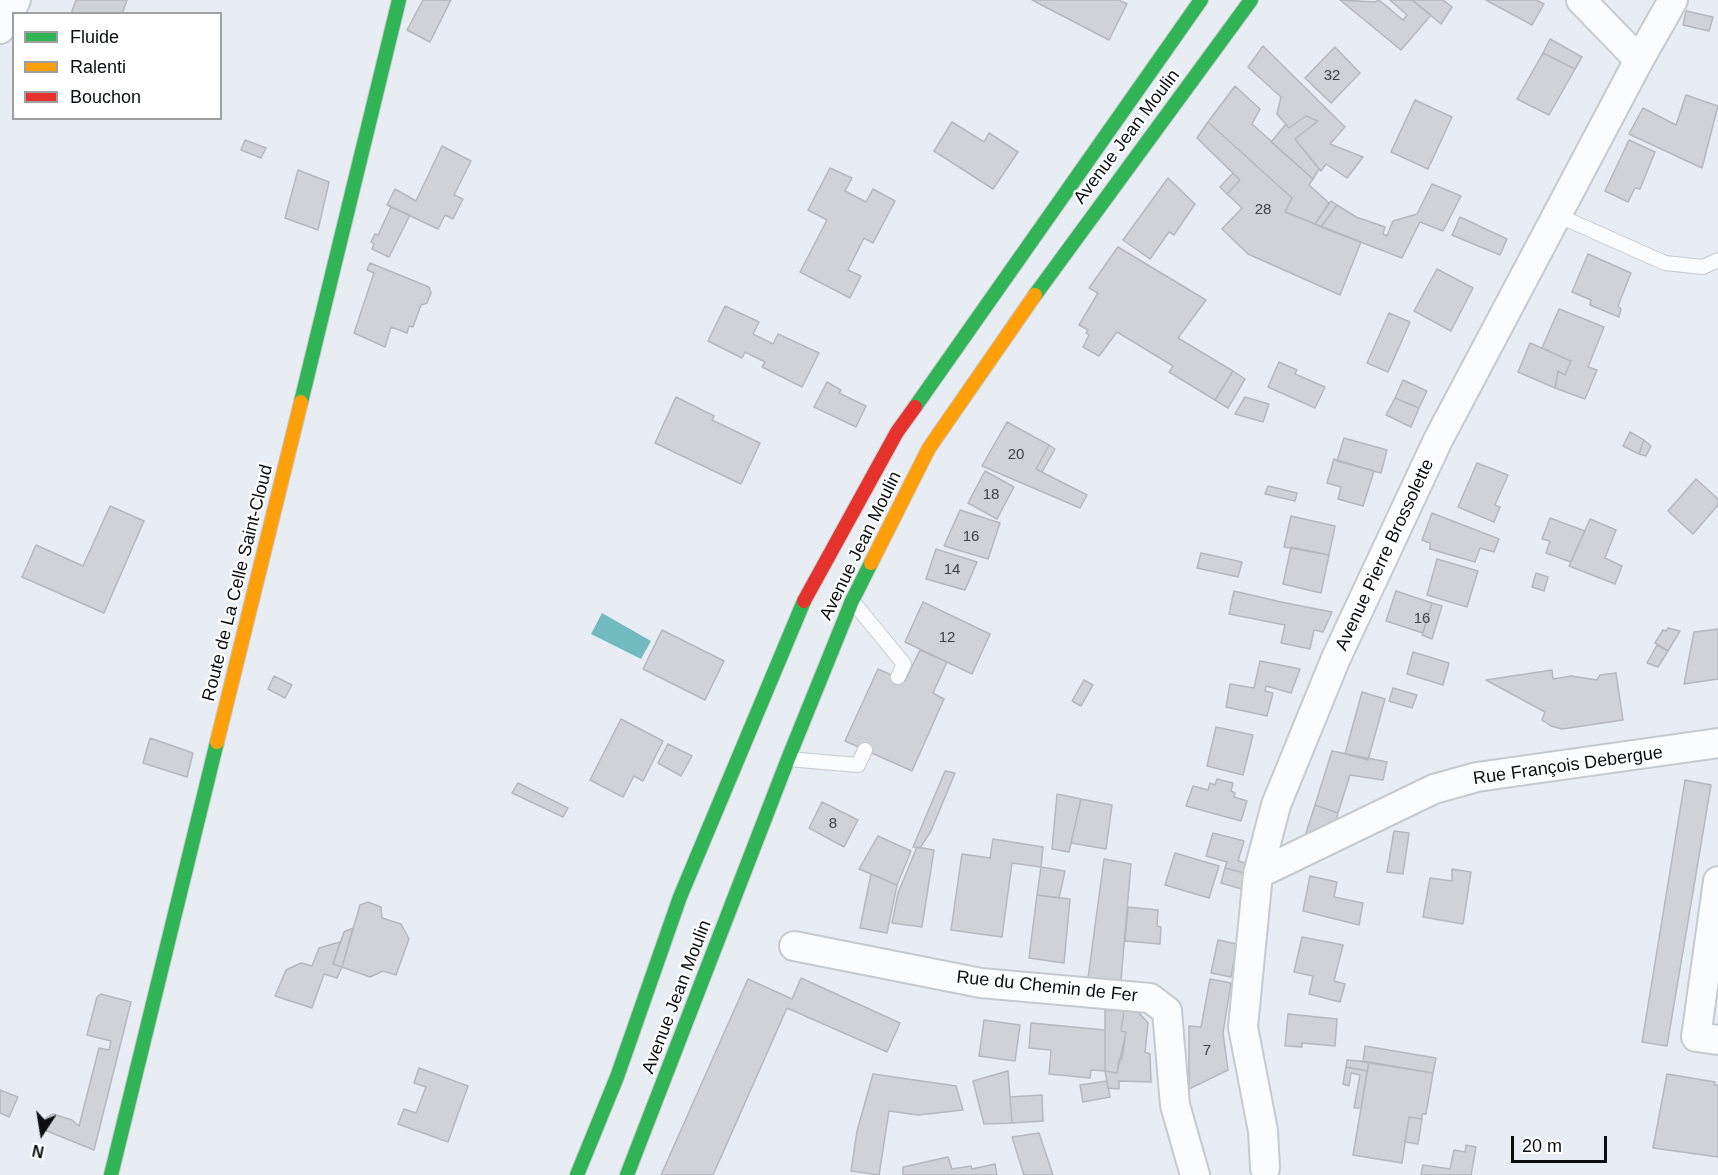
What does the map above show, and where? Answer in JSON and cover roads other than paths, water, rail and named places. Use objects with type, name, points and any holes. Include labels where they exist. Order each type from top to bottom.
[{"type":"main road","name":"Route de La Celle Saint-Cloud","points":[[111,1175],[399,0]]},
{"type":"main road","name":"Avenue Jean Moulin","points":[[577,1175],[617,1077],[685,886],[740,748],[811,584],[897,432],[1201,0]]},
{"type":"main road","name":"Avenue Jean Moulin","points":[[627,1175],[788,759],[852,601],[929,448],[1070,244],[1251,0]]},
{"type":"street","points":[[0,29],[16,0]]},
{"type":"street","points":[[1581,0],[1639,60]]},
{"type":"street","name":"Avenue Pierre Brossolette","points":[[1264,1172],[1263,1131],[1243,1027],[1258,874],[1276,805],[1336,658],[1438,440],[1673,0]]},
{"type":"street","name":"Rue François Debergue","points":[[1258,874],[1434,789],[1477,777],[1646,755],[1718,743]]},
{"type":"street","points":[[1718,881],[1696,1037],[1718,1040]]},
{"type":"street","name":"Rue du Chemin de Fer","points":[[794,946],[981,983],[1150,998],[1167,1011],[1175,1105],[1195,1175]]},
{"type":"lane","points":[[1557,215],[1665,263],[1703,267],[1718,260]]},
{"type":"lane","points":[[852,601],[904,664],[898,677]]},
{"type":"lane","points":[[788,759],[858,765],[865,750]]},
{"type":"water","points":[[602,613],[651,641],[641,659],[591,634]]}]
